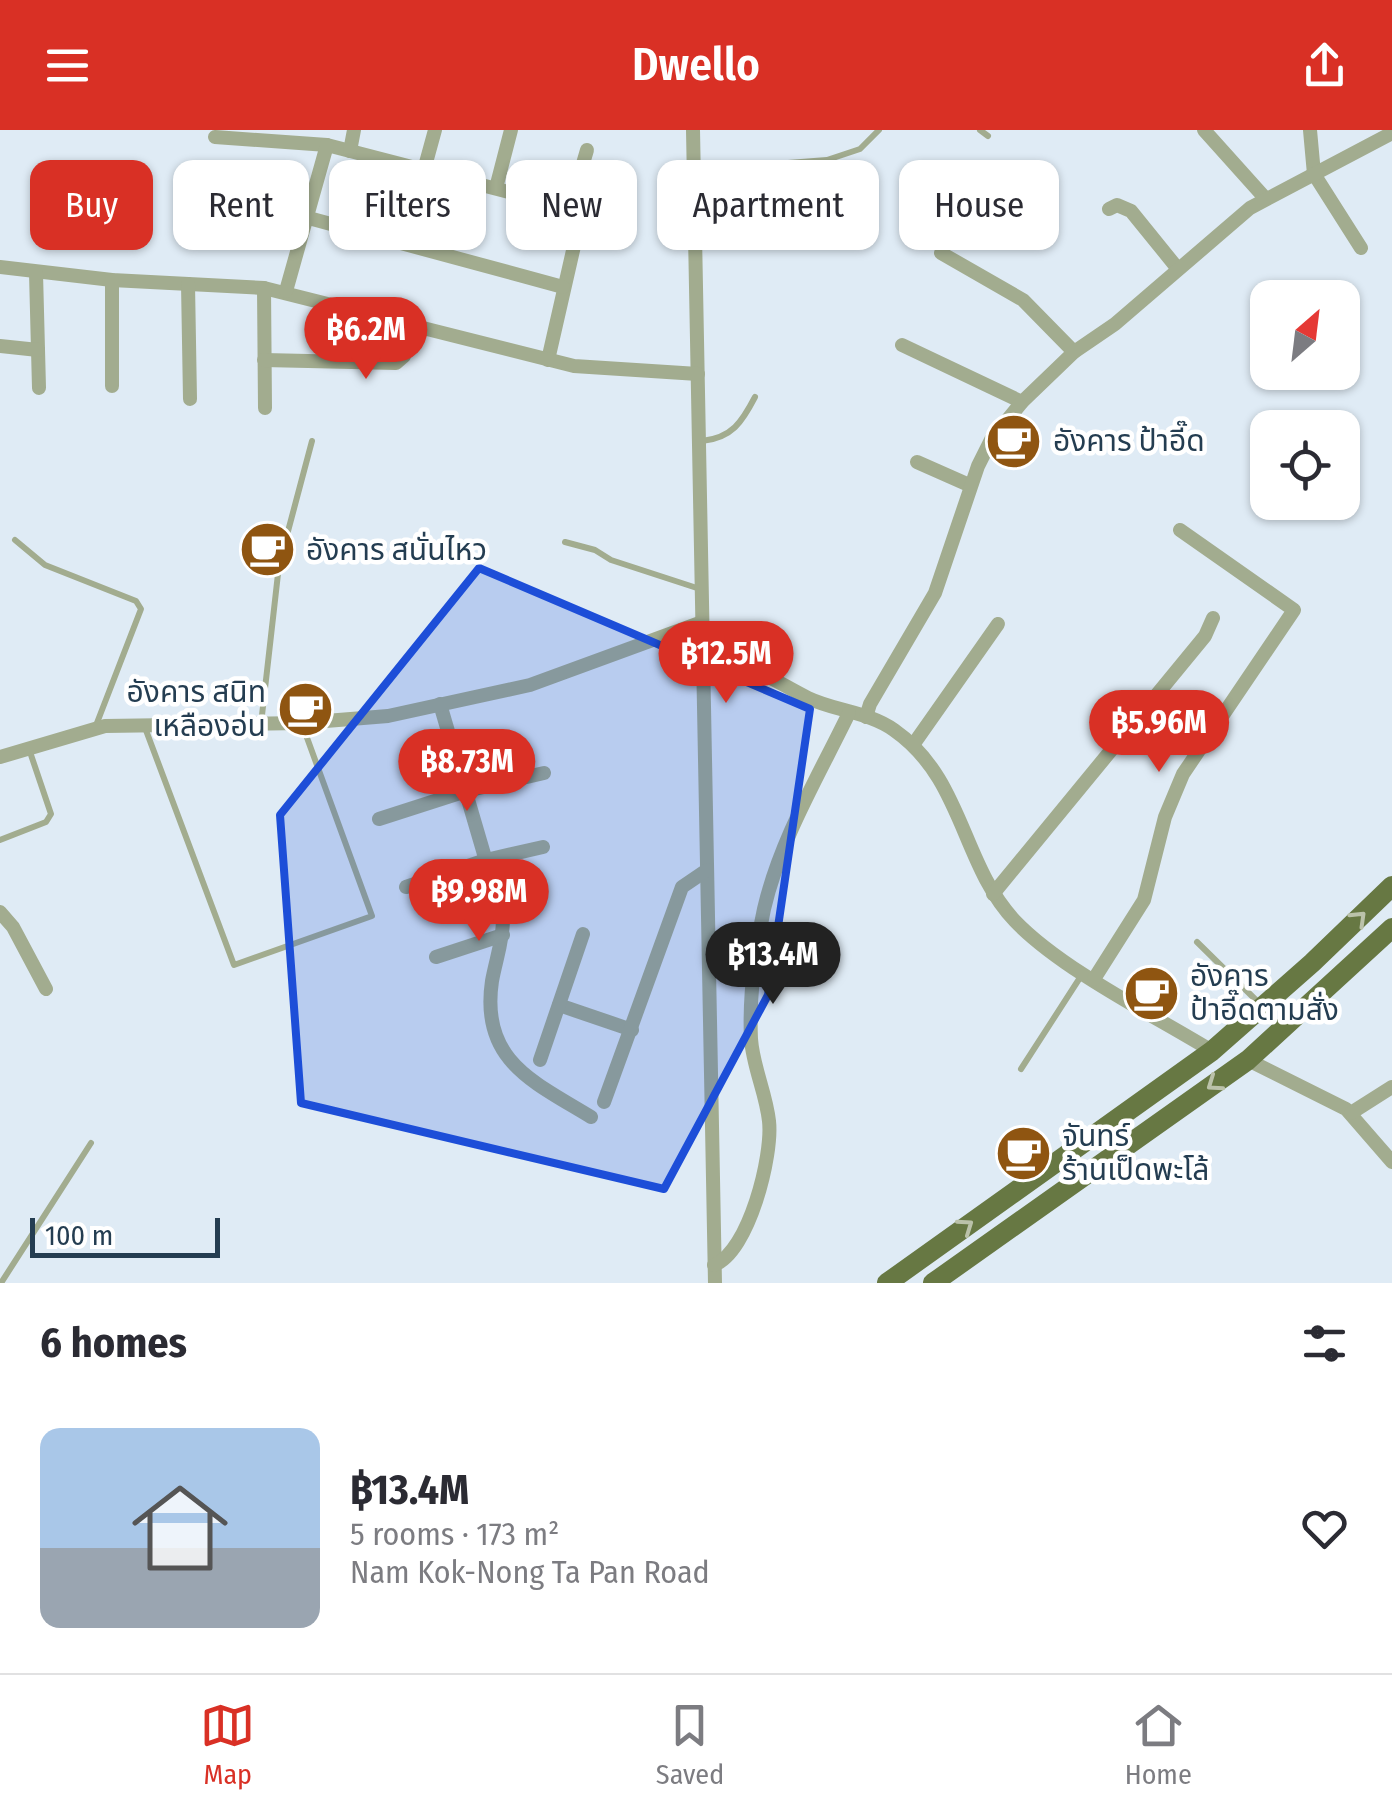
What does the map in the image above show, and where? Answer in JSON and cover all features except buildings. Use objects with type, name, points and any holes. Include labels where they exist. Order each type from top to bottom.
[{"type":"main road","points":[[886,1283],[1212,1051],[1392,886]]},
{"type":"main road","points":[[933,1283],[1248,1060],[1392,928]]},
{"type":"street","points":[[350,151],[354,130]]},
{"type":"street","points":[[427,160],[435,130]]},
{"type":"street","points":[[496,188],[512,130]]},
{"type":"street","points":[[693,130],[694,160]]},
{"type":"street","points":[[1204,130],[1265,198]]},
{"type":"street","points":[[1310,130],[1314,174],[1362,248]]},
{"type":"street","points":[[866,717],[935,593],[970,485],[991,440],[1022,402],[1074,352],[1115,324],[1265,198],[1392,133]]},
{"type":"street","points":[[215,137],[278,136],[385,160]]},
{"type":"street","points":[[309,204],[327,145]]},
{"type":"street","points":[[583,160],[586,150]]},
{"type":"street","points":[[486,186],[506,191]]},
{"type":"street","points":[[1110,209],[1118,205],[1131,211],[1178,269]]},
{"type":"street","points":[[309,218],[563,287]]},
{"type":"street","points":[[286,291],[297,250]]},
{"type":"street","points":[[548,360],[572,250]]},
{"type":"street","points":[[695,250],[714,1283]]},
{"type":"street","points":[[942,253],[1023,300],[1074,352]]},
{"type":"street","points":[[0,268],[286,291],[597,370],[698,374]]},
{"type":"street","points":[[36,273],[39,388]]},
{"type":"street","points":[[112,280],[112,386]]},
{"type":"street","points":[[188,284],[190,399]]},
{"type":"street","points":[[264,288],[265,408]]},
{"type":"street","points":[[264,360],[396,363],[404,356],[416,324]]},
{"type":"street","points":[[902,345],[1022,402]]},
{"type":"street","points":[[0,346],[38,350]]},
{"type":"street","points":[[917,462],[970,485]]},
{"type":"street","points":[[1089,976],[1144,900],[1165,817],[1184,774],[1294,610],[1180,530]]},
{"type":"street","points":[[993,894],[1204,636],[1213,618]]},
{"type":"street","points":[[0,757],[95,728],[302,723],[388,716],[530,684],[702,622]]},
{"type":"street","points":[[913,745],[998,624]]},
{"type":"street","points":[[703,654],[728,658],[817,702],[892,728],[913,745],[953,802],[993,894],[1018,924],[1089,976],[1212,1051]]},
{"type":"street","points":[[440,704],[503,919],[491,998],[500,1044],[524,1076],[590,1116]]},
{"type":"street","points":[[714,1265],[726,1259],[746,1228],[768,1144],[769,1122],[752,1039],[752,997],[765,907],[782,851],[849,713]]},
{"type":"street","points":[[379,819],[544,773]]},
{"type":"street","points":[[406,887],[486,860],[543,847]]},
{"type":"street","points":[[604,1102],[682,887],[707,870]]},
{"type":"street","points":[[0,912],[13,926],[46,989]]},
{"type":"street","points":[[436,957],[503,934]]},
{"type":"street","points":[[540,1060],[584,934]]},
{"type":"street","points":[[559,1005],[632,1030]]},
{"type":"street","points":[[1248,1060],[1351,1113],[1392,1162]]},
{"type":"street","points":[[1351,1113],[1392,1086]]},
{"type":"lane","points":[[827,160],[850,155],[879,130]]},
{"type":"lane","points":[[980,130],[988,136]]},
{"type":"lane","points":[[701,441],[728,435],[738,427],[755,396]]},
{"type":"lane","points":[[261,724],[279,565],[312,441]]},
{"type":"lane","points":[[15,540],[46,565],[136,601],[141,609],[95,728]]},
{"type":"lane","points":[[565,542],[702,590]]},
{"type":"lane","points":[[144,724],[234,965],[372,916],[302,723]]},
{"type":"lane","points":[[0,840],[46,822],[51,814],[28,748]]},
{"type":"lane","points":[[1197,942],[1263,1008]]},
{"type":"lane","points":[[1021,1069],[1089,976]]},
{"type":"lane","points":[[1,1283],[92,1143]]},
{"type":"highlighted area","points":[[479,568],[810,709],[768,995],[664,1189],[301,1103],[280,815]]},
{"type":"place","name":"อังคาร ป้าอี๊ด","points":[[1014,441]]},
{"type":"place","name":"อังคาร สนั่นไหว","points":[[267,550]]},
{"type":"place","name":"อังคาร สนิท เหลืองอ่น","points":[[305,709]]},
{"type":"place","name":"อังคาร ป้าอี๊ดตามสั่ง","points":[[1151,993]]},
{"type":"place","name":"จันทร์ ร้านเป็ดพะโล้","points":[[1023,1153]]}]
